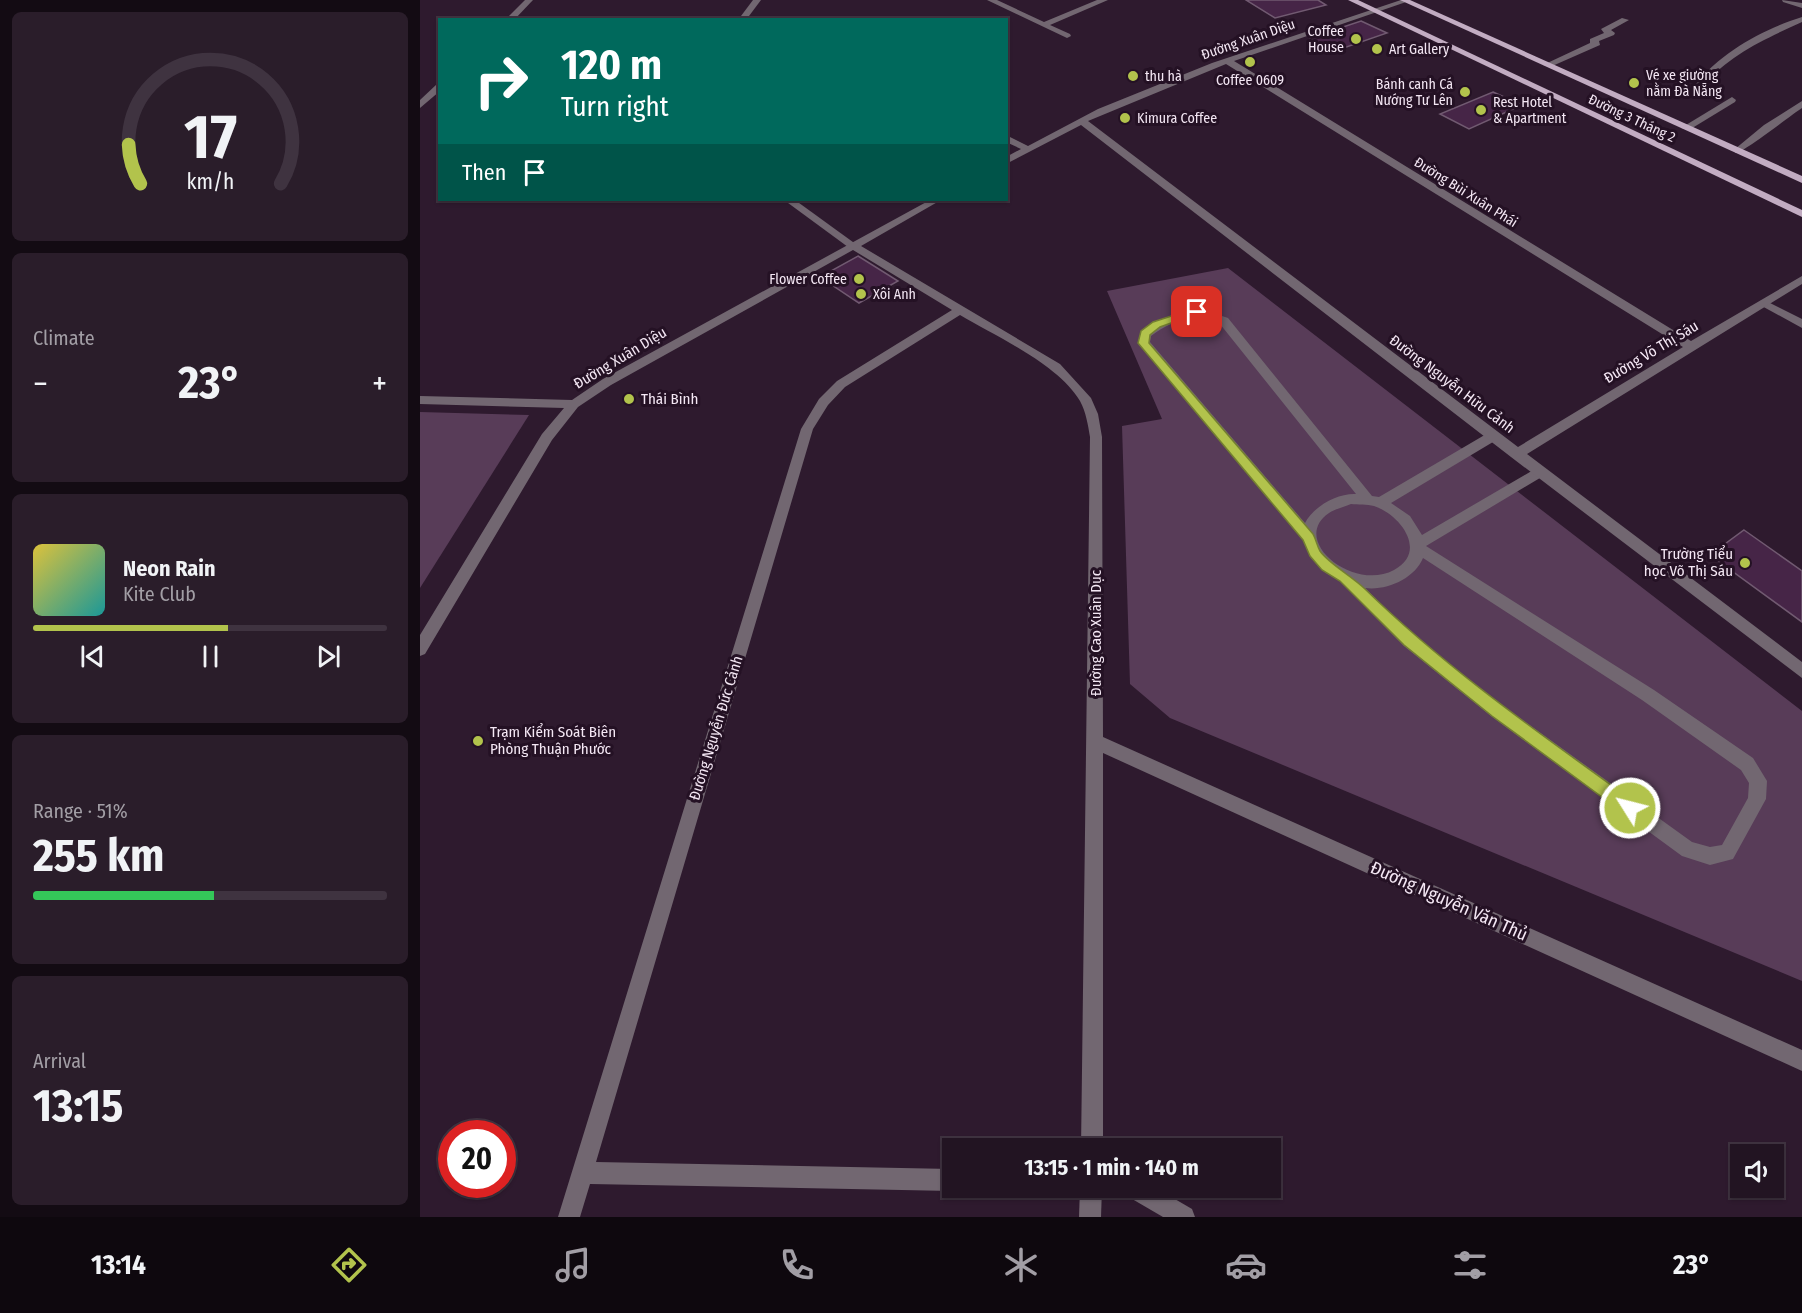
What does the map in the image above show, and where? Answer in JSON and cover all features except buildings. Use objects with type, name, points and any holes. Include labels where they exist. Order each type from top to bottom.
[{"type":"main road","name":"Đường 3 Tháng 2","points":[[1352,0],[1802,214]]},
{"type":"main road","name":"Đường 3 Tháng 2","points":[[1404,0],[1802,180]]},
{"type":"street","points":[[511,18],[529,0]]},
{"type":"street","points":[[744,18],[757,0]]},
{"type":"street","points":[[991,0],[1068,36]]},
{"type":"street","points":[[1003,5],[1017,0]]},
{"type":"street","points":[[1044,25],[1104,0]]},
{"type":"street","name":"Đường Xuân Diệu","points":[[1008,160],[1082,121],[1227,61],[1404,0]]},
{"type":"street","points":[[1786,0],[1802,6]]},
{"type":"street","points":[[1700,84],[1709,70],[1738,50],[1802,19]]},
{"type":"street","points":[[1547,65],[1597,43],[1593,41],[1611,33],[1604,31],[1625,20]]},
{"type":"street","name":"Đường Bùi Xuân Phái","points":[[1227,61],[1692,347]]},
{"type":"street","points":[[420,105],[438,88]]},
{"type":"street","points":[[1686,128],[1732,99]]},
{"type":"street","points":[[1738,151],[1767,127],[1802,104]]},
{"type":"street","name":"Đường Nguyễn Hữu Cảnh","points":[[1082,121],[1802,671]]},
{"type":"street","points":[[1008,139],[1028,149]]},
{"type":"street","name":"Đường Cao Xuân Dục","points":[[790,201],[852,245],[1056,367],[1085,398],[1092,414],[1096,437],[1092,1138]]},
{"type":"street","name":"Đường Xuân Diệu","points":[[420,649],[547,437],[574,404],[607,382],[934,201]]},
{"type":"street","name":"Đường Võ Thị Sáu","points":[[1516,454],[1802,279]]},
{"type":"street","points":[[1764,303],[1802,324]]},
{"type":"street","name":"Đường Nguyễn Đức Cảnh","points":[[569,1217],[807,429],[823,402],[842,384],[960,310]]},
{"type":"street","points":[[1374,502],[1224,321],[1212,313],[1197,312],[1156,325],[1145,334],[1144,343],[1308,537],[1314,553],[1327,566],[1345,577],[1418,648],[1497,711],[1688,850],[1710,856],[1727,853],[1757,798],[1758,781],[1747,764],[1648,695],[1419,545]]},
{"type":"street","points":[[420,400],[574,404]]},
{"type":"street","points":[[1374,502],[1493,436]]},
{"type":"street","points":[[1419,545],[1540,472]]},
{"type":"street","points":[[1308,537],[1310,523],[1319,511],[1333,502],[1350,499],[1374,502],[1398,513],[1412,526],[1419,545],[1415,562],[1404,574],[1387,581],[1366,582],[1345,577]]},
{"type":"street","name":"Đường Nguyễn Văn Thủ","points":[[1096,742],[1802,1061]]},
{"type":"street","points":[[582,1173],[942,1180]]},
{"type":"street","points":[[1090,1217],[1091,1198]]},
{"type":"street","points":[[1152,1198],[1184,1217]]},
{"type":"shaded area","points":[[1228,268],[1802,711],[1802,981],[1170,718],[1130,684],[1122,426],[1162,419],[1107,291]]},
{"type":"shaded area","points":[[420,412],[529,415],[420,588]]},
{"type":"place","name":"Coffee House","points":[[1356,39]]},
{"type":"place","name":"Art Gallery","points":[[1377,49]]},
{"type":"place","name":"Coffee 0609","points":[[1250,62]]},
{"type":"place","name":"thu hà","points":[[1133,76]]},
{"type":"place","name":"Vé xe giường nằm Đà Nẵng","points":[[1634,83]]},
{"type":"place","name":"Bánh canh Cá Nướng Tư Lên","points":[[1465,92]]},
{"type":"place","name":"Rest Hotel & Apartment","points":[[1481,110]]},
{"type":"place","name":"Kimura Coffee","points":[[1125,118]]},
{"type":"place","name":"Flower Coffee","points":[[859,279]]},
{"type":"place","name":"Xôi Anh","points":[[861,294]]},
{"type":"place","name":"Thái Bình","points":[[629,399]]},
{"type":"place","name":"Trường Tiểu học Võ Thị Sáu","points":[[1745,563]]},
{"type":"place","name":"Trạm Kiểm Soát Biên Phòng Thuận Phước","points":[[478,741]]},
{"type":"route","points":[[1197,312],[1156,325],[1145,334],[1144,343],[1308,537],[1314,553],[1327,566],[1345,577],[1409,641],[1497,711],[1630,808]]}]
